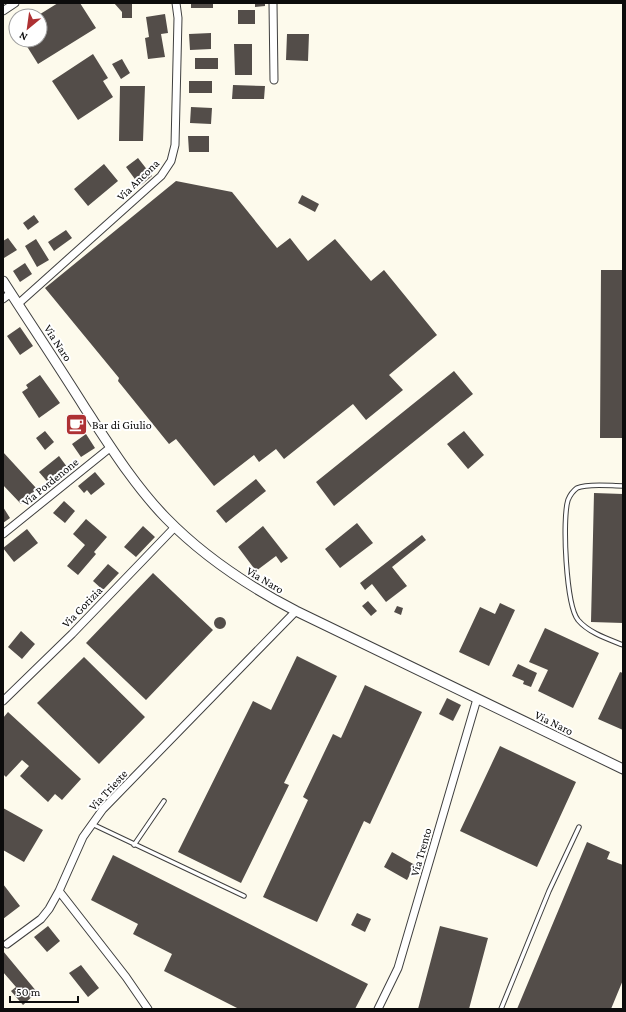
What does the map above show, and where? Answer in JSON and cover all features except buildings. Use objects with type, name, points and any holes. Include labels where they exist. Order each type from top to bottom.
[{"type":"street","points":[[3,11],[15,3]]},
{"type":"street","name":"Via Ancona","points":[[18,304],[161,176],[171,162],[175,145],[178,18],[176,3]]},
{"type":"street","points":[[273,3],[274,80]]},
{"type":"street","name":"Via Naro","points":[[3,280],[141,491],[174,527],[212,559],[258,591],[296,611],[623,769]]},
{"type":"street","points":[[3,299],[11,293]]},
{"type":"street","name":"Via Pordenone","points":[[3,534],[111,447]]},
{"type":"street","name":"Via Gorizia","points":[[3,701],[72,634],[174,527]]},
{"type":"street","name":"Via Trieste","points":[[7,944],[41,919],[49,909],[84,837],[103,809],[296,611]]},
{"type":"street","name":"Via Trento","points":[[378,1009],[398,968],[477,699]]},
{"type":"street","points":[[59,890],[126,977],[148,1009]]},
{"type":"lane","points":[[623,486],[586,486],[578,488],[571,493],[566,510],[566,551],[572,609],[578,620],[587,628],[600,636],[623,645]]},
{"type":"lane","points":[[134,845],[164,801]]},
{"type":"lane","points":[[92,824],[244,896]]},
{"type":"lane","points":[[501,1009],[549,891],[580,827]]},
{"type":"place","name":"Bar di Giulio","points":[[77,425]]}]
